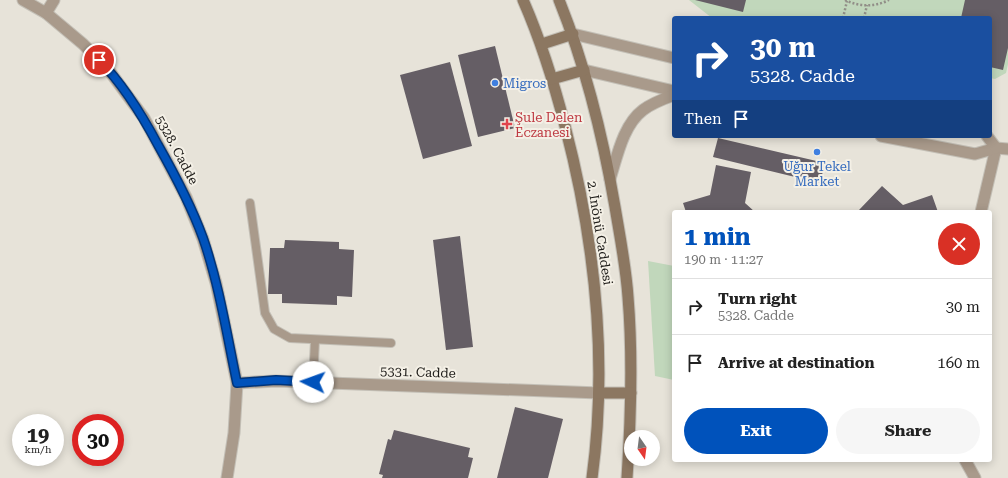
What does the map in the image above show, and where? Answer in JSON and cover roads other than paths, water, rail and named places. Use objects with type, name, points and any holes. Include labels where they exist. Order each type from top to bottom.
[{"type":"main road","name":"2. İnönü Caddesi","points":[[523,0],[542,44],[552,79],[573,158],[590,245],[599,345],[599,393],[592,478]]},
{"type":"main road","name":"2. İnönü Caddesi","points":[[559,0],[573,34],[584,70],[610,179],[622,247],[628,296],[631,393],[627,478]]},
{"type":"main road","points":[[542,44],[573,34]]},
{"type":"main road","points":[[552,79],[584,70]]},
{"type":"main road","points":[[599,393],[631,393]]},
{"type":"street","name":"5328. Cadde","points":[[23,0],[46,13],[83,44],[108,69],[144,118],[186,197],[203,239],[216,283],[237,383],[234,433],[227,478]]},
{"type":"street","points":[[46,13],[54,0]]},
{"type":"street","points":[[573,34],[672,58]]},
{"type":"street","points":[[584,70],[672,91]]},
{"type":"street","points":[[610,179],[622,142],[633,121],[642,110],[655,102],[672,96]]},
{"type":"street","points":[[891,138],[975,154],[996,148],[1008,150]]},
{"type":"street","points":[[988,138],[996,148]]},
{"type":"street","points":[[981,210],[996,148]]},
{"type":"street","name":"5331. Cadde","points":[[237,383],[276,380],[599,393]]},
{"type":"street","points":[[966,462],[975,478]]},
{"type":"lane","points":[[250,203],[266,313],[269,322],[281,334],[290,338],[391,343]]},
{"type":"lane","points":[[313,382],[315,340]]},
{"type":"place","name":"Migros","points":[[495,83]]},
{"type":"place","name":"Şule Delen Eczanesi","points":[[507,124]]},
{"type":"place","name":"Uğur Tekel Market","points":[[817,152]]}]
